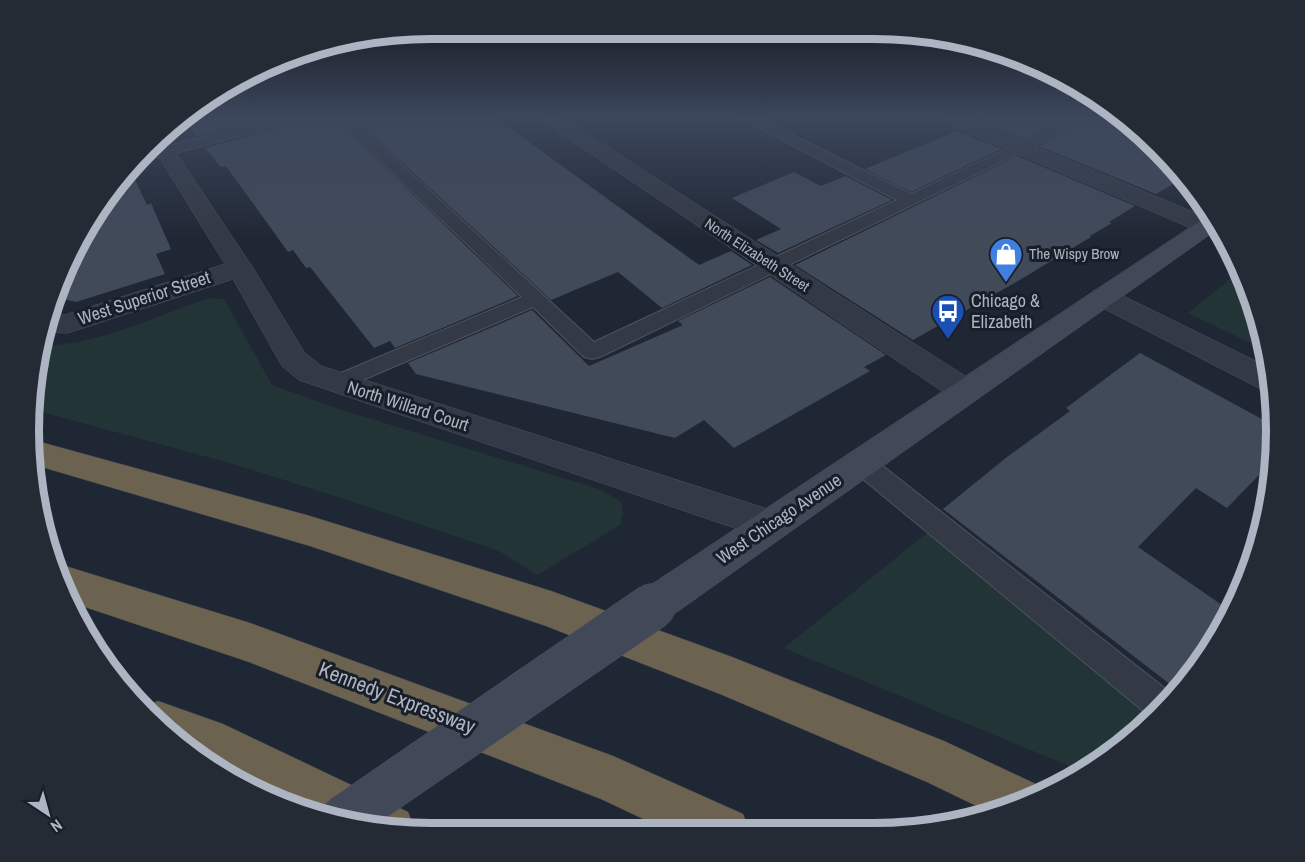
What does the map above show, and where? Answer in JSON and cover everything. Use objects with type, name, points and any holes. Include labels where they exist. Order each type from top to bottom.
[{"type":"highway","points":[[40,454],[310,531],[550,609],[732,678],[944,765],[1012,798]]},
{"type":"highway","name":"Kennedy Expressway","points":[[71,585],[272,651],[613,780],[706,823]]},
{"type":"highway","points":[[179,731],[207,740],[363,817]]},
{"type":"main road","name":"West Chicago Avenue","points":[[350,814],[1207,225]]},
{"type":"street","name":"North Willard Court","points":[[171,158],[293,358],[310,374],[770,525]]},
{"type":"street","name":"North Elizabeth Street","points":[[610,158],[965,391]]},
{"type":"street","points":[[1048,158],[1205,221]]},
{"type":"street","name":"West Superior Street","points":[[54,324],[67,324],[240,268]]},
{"type":"street","points":[[1103,297],[1262,377]]},
{"type":"lane","points":[[386,158],[591,352],[997,158]]},
{"type":"lane","points":[[827,158],[910,200]]},
{"type":"lane","points":[[338,382],[535,299]]},
{"type":"lane","points":[[861,463],[1157,702]]},
{"type":"shaded area","points":[[1234,276],[1245,305],[1256,346],[1188,313]]},
{"type":"shaded area","points":[[209,298],[224,299],[272,385],[336,408],[602,490],[621,502],[623,512],[620,525],[537,575],[499,551],[344,499],[230,463],[40,412],[42,380],[49,345],[86,340],[128,328]]},
{"type":"shaded area","points":[[927,533],[1147,712],[1113,742],[1074,768],[784,648]]},
{"type":"building","points":[[214,158],[376,158],[518,296],[395,348],[390,341],[374,348],[310,267],[306,268],[293,250],[288,252],[226,166],[221,167]]},
{"type":"building","points":[[398,158],[552,158],[699,265],[731,251],[752,265],[662,308],[618,272],[551,300]]},
{"type":"building","points":[[891,158],[982,158],[911,192],[865,169]]},
{"type":"building","points":[[1012,158],[1022,158],[1135,206],[1109,222],[1112,223],[1091,237],[913,340],[795,265]]},
{"type":"building","points":[[1069,158],[1155,158],[1177,182],[1156,194]]},
{"type":"building","points":[[794,172],[821,186],[846,176],[892,200],[778,253],[756,240],[781,229],[732,198]]},
{"type":"building","points":[[133,176],[147,205],[151,203],[171,249],[156,254],[165,274],[76,302],[62,299],[79,258],[105,213]]},
{"type":"building","points":[[770,277],[886,355],[864,367],[870,371],[734,448],[704,420],[675,438],[416,374],[408,363],[532,310],[589,366],[683,325],[678,321]]},
{"type":"building","points":[[1140,353],[1266,421],[1263,477],[1259,475],[1227,508],[1196,488],[1138,547],[1224,607],[1200,649],[1172,686],[943,509],[1007,457],[1070,411],[1066,408]]},
{"type":"place","name":"The Wispy Brow","points":[[1006,283]]},
{"type":"place","name":"Chicago & Elizabeth","points":[[948,340]]}]
